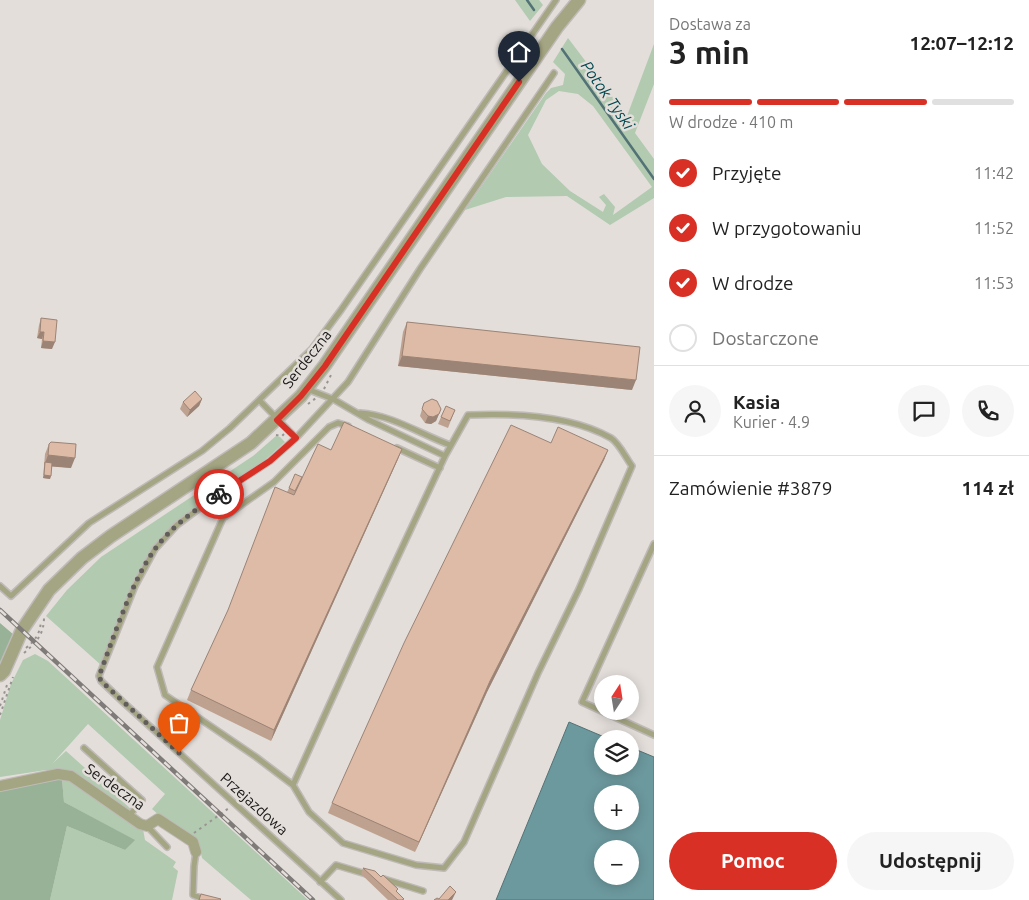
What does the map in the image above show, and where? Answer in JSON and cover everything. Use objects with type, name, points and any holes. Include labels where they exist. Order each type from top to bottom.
[{"type":"street","name":"Serdeczna","points":[[0,675],[4,671],[22,630],[49,590],[82,558],[111,536],[251,443],[277,420],[307,388],[360,316],[557,27],[579,0]]},
{"type":"street","name":"Serdeczna","points":[[0,786],[58,774],[71,776],[140,824],[147,826],[158,819],[193,842],[196,852]]},
{"type":"lane","points":[[0,586],[11,596],[89,523],[202,451],[260,401],[312,349],[556,0]]},
{"type":"lane","name":"Przejazdowa","points":[[341,900],[101,681],[99,676],[135,586],[155,549],[177,525],[216,496],[270,461],[296,438],[348,382],[420,269],[554,73]]},
{"type":"lane","points":[[307,388],[333,399],[369,420],[446,456]]},
{"type":"lane","points":[[260,401],[296,438]]},
{"type":"lane","points":[[359,413],[371,414],[410,426],[431,438],[450,445]]},
{"type":"lane","points":[[293,786],[450,445],[468,416],[490,414],[567,420],[612,439],[632,466],[579,589],[538,673],[464,842],[444,868],[416,865],[343,843],[309,812],[293,786],[256,757],[165,695],[157,667],[223,518],[274,482],[329,427],[338,423],[356,430]]},
{"type":"lane","points":[[390,445],[440,468]]},
{"type":"lane","points":[[654,544],[582,702],[654,735]]},
{"type":"lane","points":[[84,748],[142,800],[128,816]]},
{"type":"lane","points":[[147,826],[167,847]]},
{"type":"lane","points":[[196,852],[193,894],[207,900]]},
{"type":"lane","points":[[320,882],[336,865],[371,875]]},
{"type":"lane","points":[[380,878],[423,890]]},
{"type":"path","points":[[187,838],[235,804]]},
{"type":"green space","points":[[515,0],[539,0],[543,5],[530,21]]},
{"type":"green space","points":[[568,38],[627,116],[654,44],[654,84],[635,133],[654,159],[654,198],[610,225],[567,196],[506,197],[465,210],[546,93],[551,88],[563,85],[565,74],[553,62]],"holes":[[[559,91],[578,94],[593,106],[652,187],[613,215],[615,207],[604,194],[599,197],[606,205],[603,212],[570,191],[542,164],[528,135],[546,100]]]},
{"type":"green space","points":[[276,436],[285,442],[266,459],[175,522],[153,547],[132,584],[101,665],[46,616],[67,590],[101,557],[253,456]]},
{"type":"green space","points":[[0,623],[14,635],[1,661],[0,661]]},
{"type":"green space","points":[[35,654],[48,661],[308,900],[251,900],[202,858],[199,844],[192,836],[152,809],[165,794],[88,724],[52,764],[66,751],[141,818],[145,840],[176,862],[173,867],[178,871],[172,900],[50,900],[67,826],[125,850],[134,840],[64,802],[62,779],[46,770],[0,777],[0,720],[11,684],[23,660]]},
{"type":"green space","points":[[62,779],[64,802],[135,840],[125,850],[67,826],[50,900],[0,900],[0,791]]},
{"type":"water","points":[[569,722],[594,733],[594,775],[639,775],[639,751],[654,757],[654,900],[496,900]]},
{"type":"building","points":[[41,318],[57,320],[55,342],[43,341],[44,332],[40,332]]},
{"type":"building","points":[[407,322],[640,347],[636,380],[402,356]]},
{"type":"building","points":[[195,391],[202,399],[190,410],[183,402]]},
{"type":"building","points":[[432,399],[437,401],[441,409],[439,414],[433,417],[428,416],[422,409],[424,403]]},
{"type":"building","points":[[446,406],[455,410],[450,421],[441,417]]},
{"type":"building","points":[[344,422],[402,449],[274,730],[191,690],[228,610],[275,487],[294,495],[318,444],[331,450]]},
{"type":"building","points":[[511,425],[551,443],[558,427],[608,450],[490,681],[419,842],[332,803],[404,643]]},
{"type":"building","points":[[51,442],[76,444],[75,458],[48,455]]},
{"type":"building","points":[[45,462],[52,463],[51,476],[44,475]]},
{"type":"building","points":[[295,474],[302,477],[295,491],[289,488]]},
{"type":"building","points":[[363,868],[375,871],[381,877],[383,875],[398,889],[396,891],[404,899],[398,900]]},
{"type":"building","points":[[450,886],[456,892],[448,900],[434,900],[439,899]]},
{"type":"building","points":[[201,894],[221,899],[199,900]]},
{"type":"waterway","name":"Potok Tyski","points":[[527,0],[534,10]]},
{"type":"waterway","name":"Potok Tyski","points":[[562,49],[654,179]]},
{"type":"railway","points":[[0,610],[313,900]]},
{"type":"way so far","points":[[179,753],[101,681],[99,676],[135,586],[155,549],[177,525],[219,494]]},
{"type":"route","points":[[219,494],[270,461],[296,438],[277,420],[301,396],[325,366],[519,82]]}]
